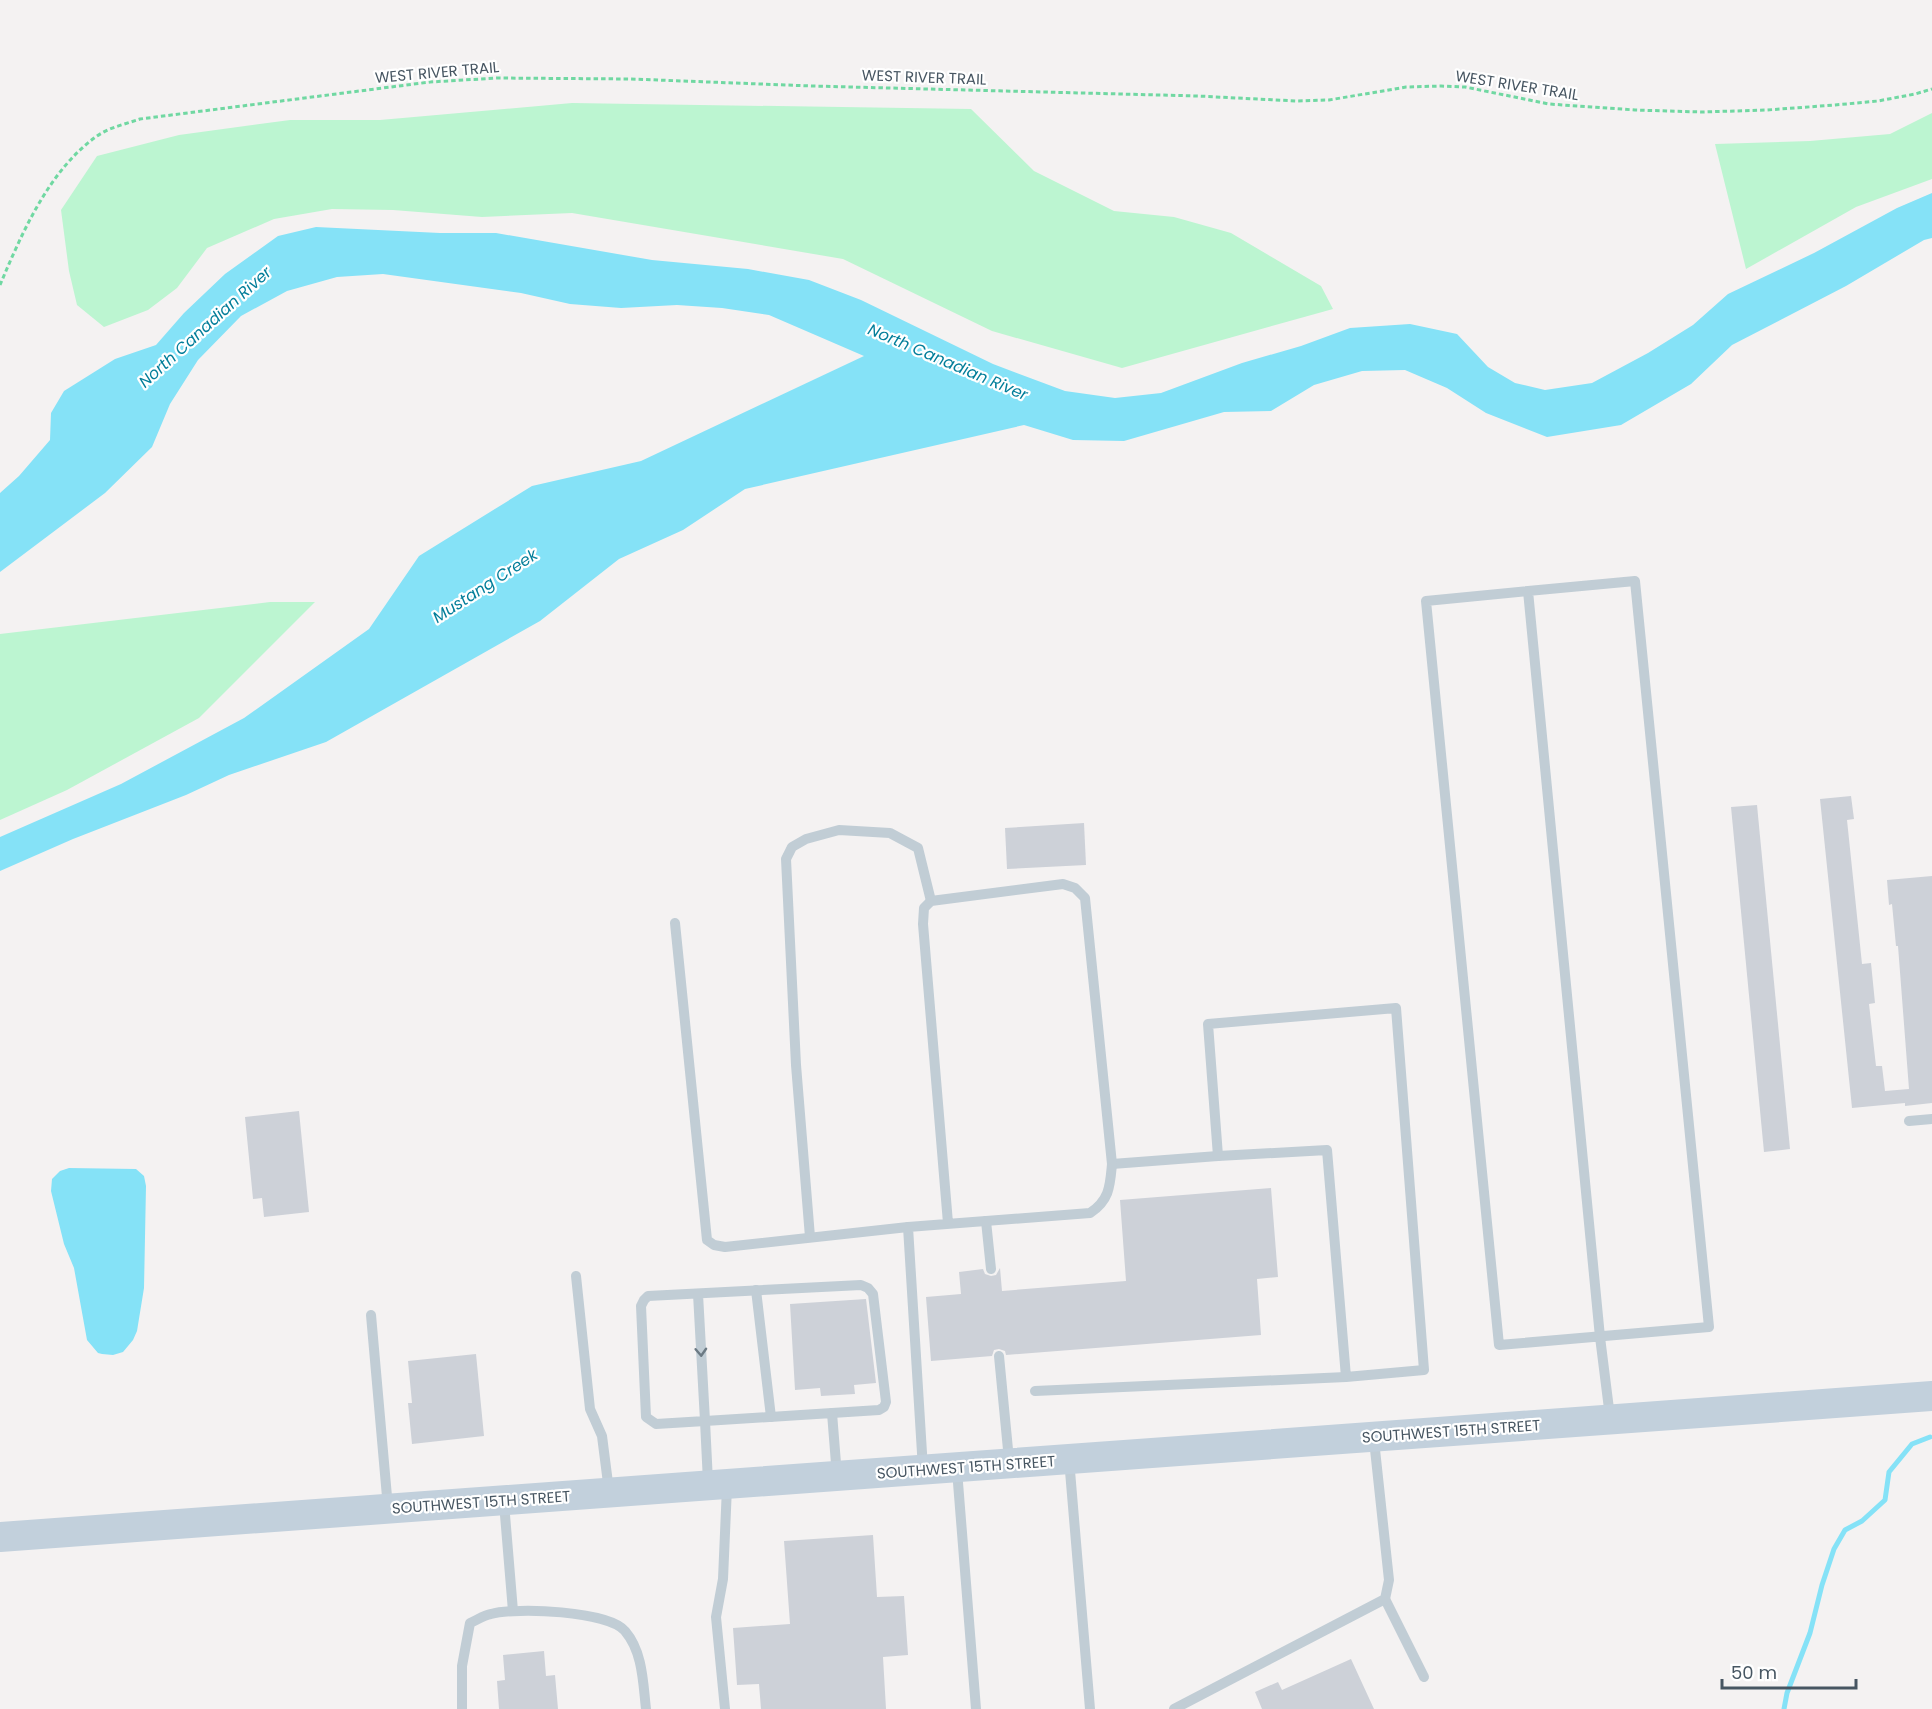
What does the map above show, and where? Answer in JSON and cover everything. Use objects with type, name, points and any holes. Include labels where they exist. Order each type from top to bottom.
[{"type":"main road","name":"SOUTHWEST 15TH STREET","points":[[0,1537],[1932,1396]]},
{"type":"lane","points":[[1635,581],[1708,1327],[1500,1345],[1426,601],[1528,591],[1635,581]]},
{"type":"lane","points":[[1528,591],[1600,1337],[1611,1420]]},
{"type":"lane","points":[[810,1238],[796,1065],[786,858],[792,847],[806,839],[839,830],[890,833],[918,848],[931,901]]},
{"type":"lane","points":[[675,923],[707,1240],[714,1245],[725,1247],[948,1223],[1090,1213],[1100,1206],[1109,1190],[1112,1164],[1084,898],[1075,888],[1063,884],[931,901],[924,908],[923,924],[948,1223]]},
{"type":"lane","points":[[1035,1391],[1346,1377],[1424,1370],[1396,1008],[1208,1024],[1218,1156]]},
{"type":"lane","points":[[1909,1121],[1932,1119]]},
{"type":"lane","points":[[1112,1164],[1327,1150],[1346,1377]]},
{"type":"lane","points":[[986,1221],[991,1269]]},
{"type":"lane","points":[[908,1227],[923,1470]]},
{"type":"lane","points":[[576,1276],[590,1409],[602,1436],[609,1492]]},
{"type":"lane","points":[[861,1285],[868,1288],[873,1294],[886,1402],[884,1407],[879,1410],[656,1424],[646,1417],[641,1306],[648,1296],[698,1294],[861,1285]]},
{"type":"lane","points":[[756,1290],[771,1417]]},
{"type":"lane","points":[[698,1294],[705,1421],[717,1485],[723,1579],[716,1617],[725,1709]]},
{"type":"lane","points":[[371,1315],[388,1508]]},
{"type":"lane","points":[[999,1356],[1009,1463]]},
{"type":"lane","points":[[832,1413],[837,1476]]},
{"type":"lane","points":[[1373,1437],[1389,1580],[1385,1599],[1424,1677]]},
{"type":"lane","points":[[1069,1459],[1090,1709]]},
{"type":"lane","points":[[957,1467],[976,1709]]},
{"type":"lane","points":[[504,1500],[513,1611]]},
{"type":"lane","points":[[1174,1709],[1385,1599]]},
{"type":"lane","points":[[462,1709],[462,1666],[470,1623],[490,1614],[537,1610],[596,1617],[624,1629],[641,1660],[646,1709]]},
{"type":"path","name":"WEST RIVER TRAIL","points":[[0,285],[35,208],[70,162],[98,135],[140,119],[430,82],[497,78],[620,79],[1198,96],[1296,101],[1329,100],[1406,87],[1441,86],[1465,87],[1549,104],[1623,110],[1702,112],[1767,110],[1878,101],[1932,89]]},
{"type":"green space","points":[[572,103],[971,109],[1034,171],[1114,211],[1174,217],[1231,233],[1321,286],[1333,309],[1122,368],[992,331],[843,259],[572,213],[482,217],[393,210],[332,209],[274,219],[207,248],[177,288],[148,310],[104,327],[77,305],[69,271],[61,210],[97,156],[179,135],[290,120],[380,120]]},
{"type":"green space","points":[[1932,113],[1932,179],[1856,207],[1746,269],[1715,144],[1810,141],[1890,134]]},
{"type":"green space","points":[[270,602],[315,602],[199,718],[67,790],[0,820],[0,634]]},
{"type":"water","points":[[1932,193],[1932,238],[1924,240],[1846,286],[1732,345],[1691,384],[1621,425],[1547,437],[1486,413],[1447,388],[1405,370],[1362,371],[1314,385],[1271,411],[1224,412],[1124,441],[1073,440],[1024,425],[745,489],[683,530],[619,559],[540,621],[326,742],[229,775],[186,795],[73,839],[0,871],[0,837],[121,784],[244,718],[369,629],[419,556],[532,486],[641,461],[864,356],[769,315],[722,308],[677,305],[621,308],[570,304],[521,293],[383,274],[337,277],[287,291],[241,316],[198,360],[170,404],[152,447],[105,493],[0,572],[0,493],[19,476],[50,440],[51,413],[64,391],[115,359],[156,345],[184,313],[225,274],[278,236],[316,227],[440,233],[496,233],[652,260],[748,269],[809,280],[861,300],[993,364],[1065,391],[1115,398],[1161,393],[1242,363],[1301,346],[1350,328],[1410,324],[1457,334],[1488,367],[1515,383],[1545,390],[1592,383],[1648,353],[1693,325],[1728,294],[1814,253],[1897,208]]},
{"type":"water","points":[[69,1168],[136,1169],[144,1176],[146,1186],[144,1288],[137,1331],[123,1352],[113,1355],[98,1353],[87,1340],[74,1268],[64,1244],[51,1191],[52,1179],[60,1171]]},
{"type":"building","points":[[1851,796],[1854,819],[1847,820],[1862,964],[1871,963],[1875,1003],[1869,1004],[1876,1066],[1882,1066],[1885,1091],[1909,1089],[1898,946],[1896,946],[1892,904],[1889,905],[1887,880],[1932,876],[1932,1103],[1852,1108],[1820,799]]},
{"type":"building","points":[[1757,805],[1790,1149],[1764,1152],[1731,807]]},
{"type":"building","points":[[1084,823],[1086,865],[1007,869],[1005,828]]},
{"type":"building","points":[[299,1111],[309,1212],[264,1217],[262,1198],[253,1199],[245,1117]]},
{"type":"building","points":[[1271,1188],[1278,1277],[1257,1279],[1261,1335],[1006,1355],[1005,1351],[999,1349],[994,1350],[992,1356],[931,1361],[926,1297],[961,1294],[959,1272],[983,1269],[985,1274],[991,1276],[996,1275],[1000,1268],[1002,1291],[1126,1281],[1120,1200]]},
{"type":"building","points":[[866,1299],[876,1383],[854,1385],[855,1394],[821,1396],[820,1388],[795,1390],[790,1304]]},
{"type":"building","points":[[476,1354],[484,1436],[412,1444],[408,1403],[412,1403],[408,1361]]},
{"type":"building","points":[[873,1535],[877,1597],[904,1596],[908,1655],[883,1657],[886,1709],[761,1709],[759,1684],[737,1685],[733,1628],[790,1624],[784,1541]]},
{"type":"building","points":[[544,1651],[546,1676],[555,1675],[558,1709],[499,1709],[497,1681],[505,1680],[503,1655]]},
{"type":"building","points":[[1351,1659],[1374,1709],[1262,1709],[1255,1692],[1278,1682],[1282,1690]]},
{"type":"waterway","points":[[1784,1709],[1787,1693],[1810,1633],[1834,1549],[1845,1530],[1862,1521],[1885,1500],[1889,1472],[1912,1444],[1930,1437]]},
{"type":"water label","name":"North Canadian River","points":[[205,327]]},
{"type":"water label","name":"North Canadian River","points":[[948,362]]},
{"type":"water label","name":"Mustang Creek","points":[[485,586]]}]
